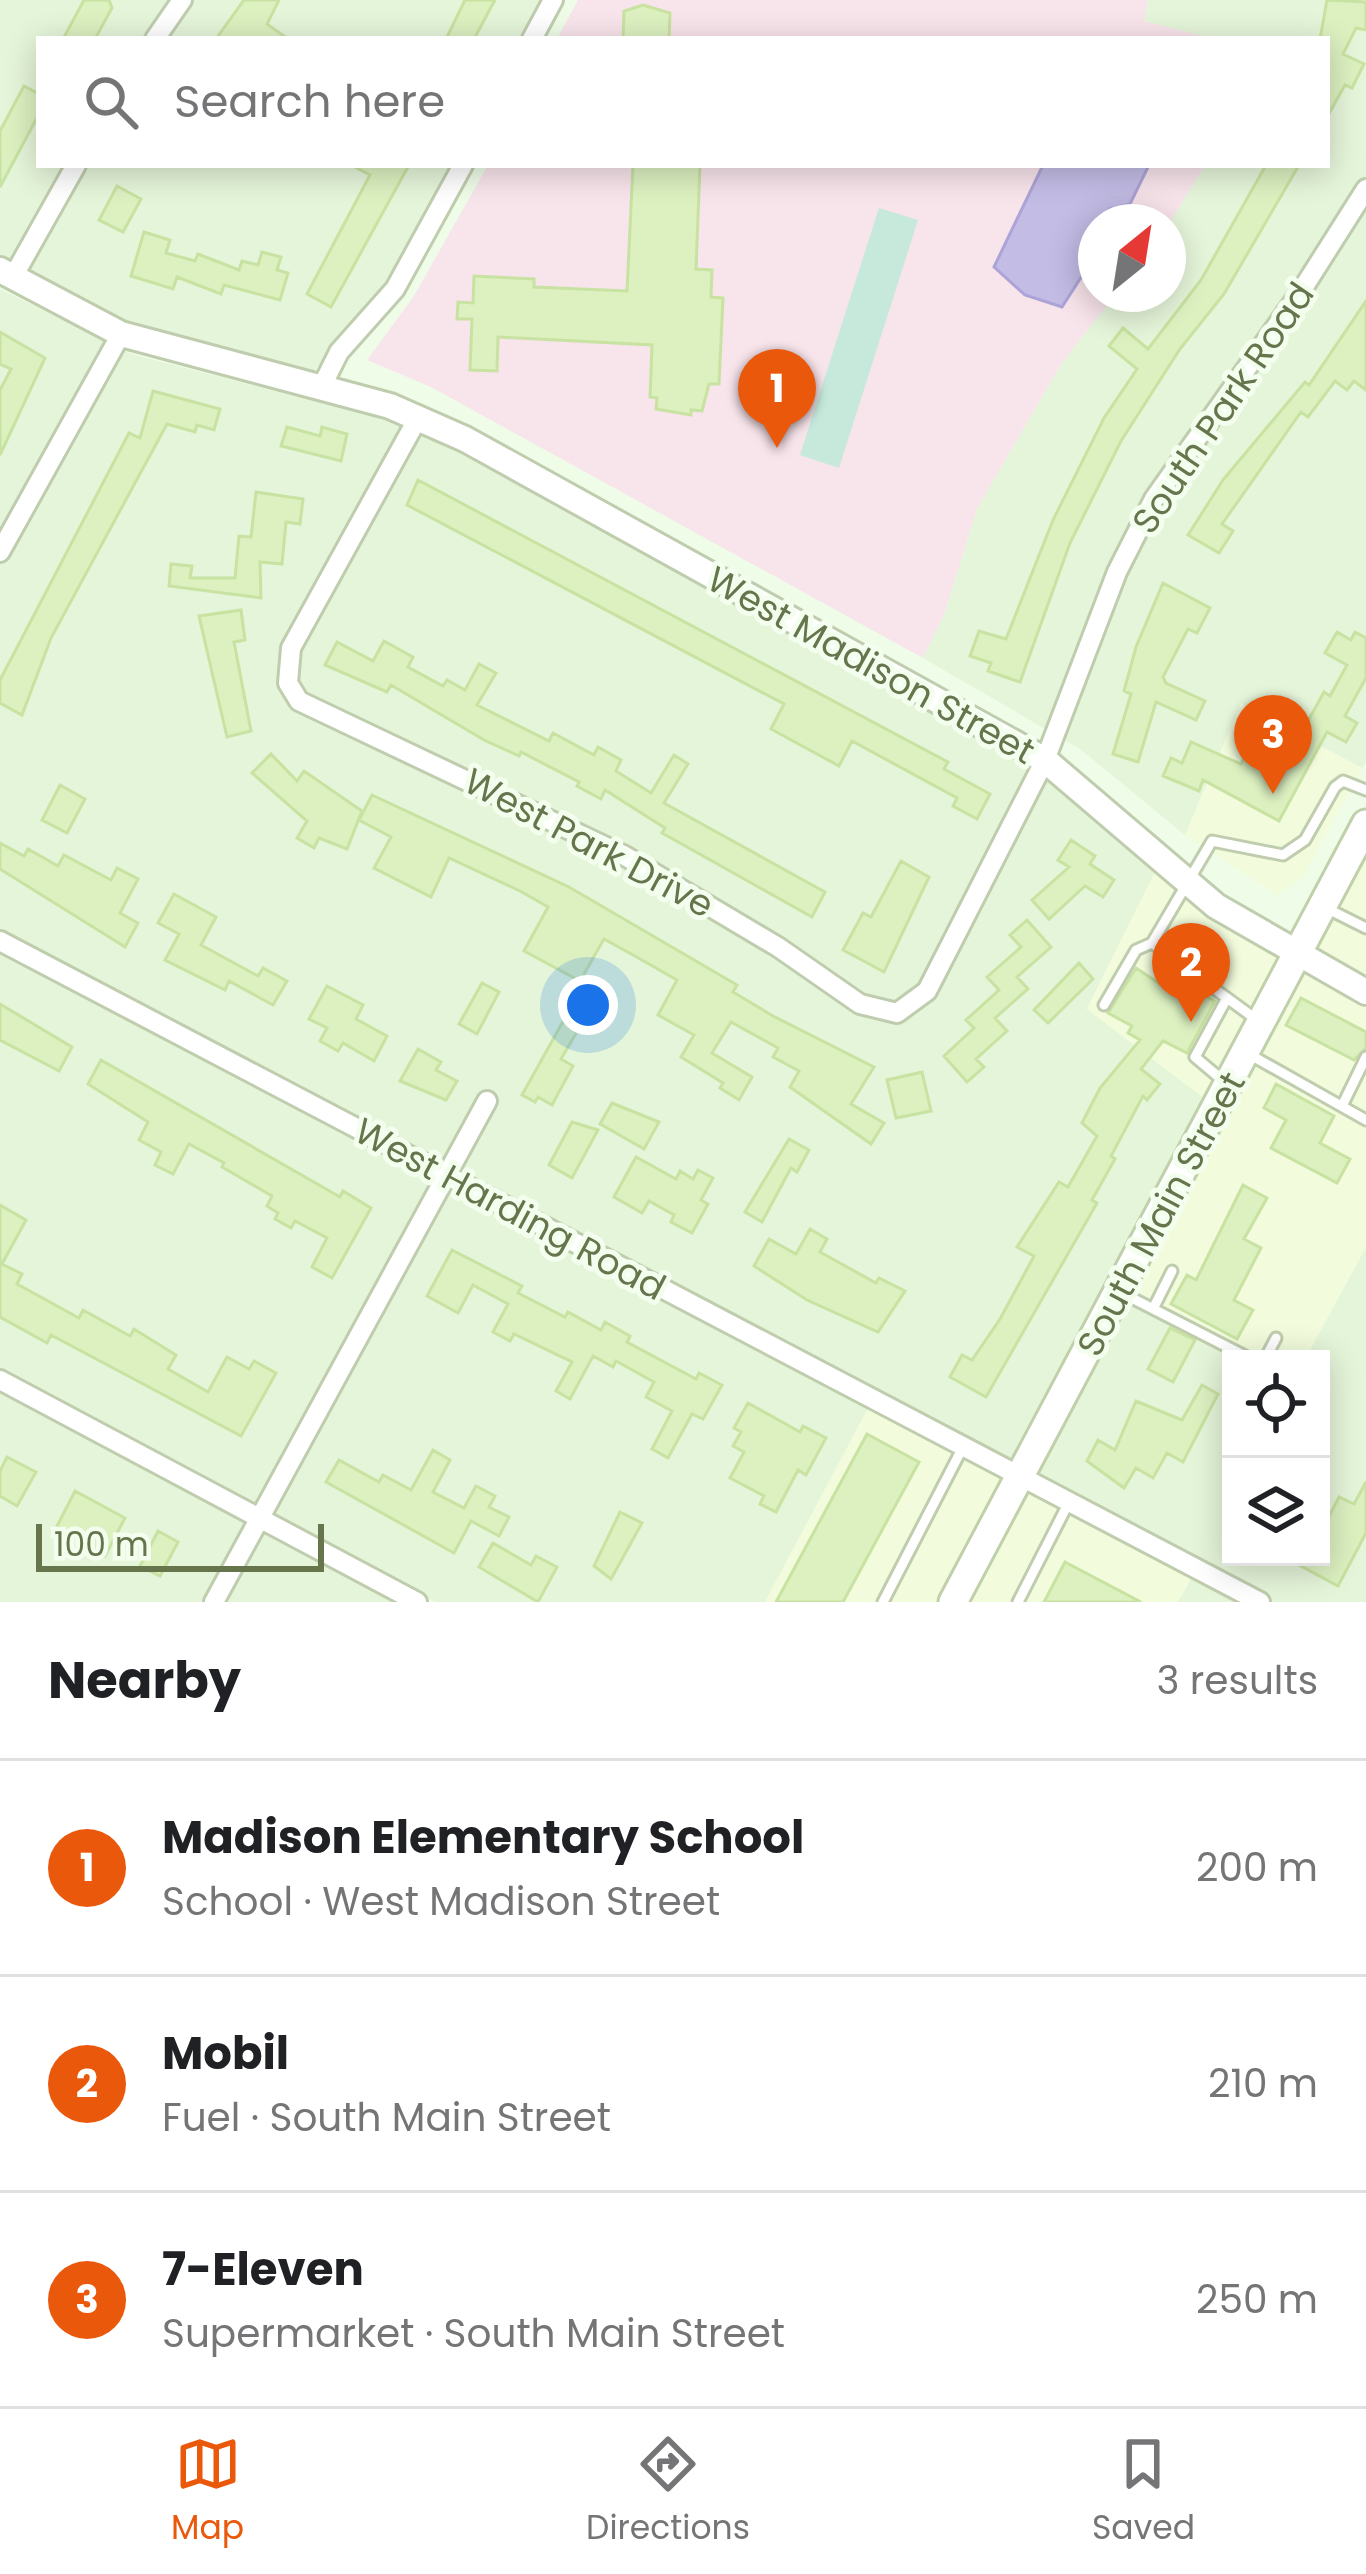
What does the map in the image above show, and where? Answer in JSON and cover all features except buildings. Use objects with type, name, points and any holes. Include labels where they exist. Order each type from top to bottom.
[{"type":"main road","name":"South Main Street","points":[[960,1600],[1366,824]]},
{"type":"street","points":[[156,36],[182,0]]},
{"type":"street","points":[[534,36],[553,0]]},
{"type":"street","points":[[74,168],[6,273],[121,334],[322,386],[339,352],[394,289],[461,168]]},
{"type":"street","name":"South Park Road","points":[[897,1012],[927,991],[1045,760],[1117,572],[1154,499],[1300,293],[1366,189]]},
{"type":"street","points":[[0,552],[121,334]]},
{"type":"street","name":"West Madison Street","points":[[322,386],[418,416],[1045,760],[1186,882],[1296,954],[1366,992]]},
{"type":"street","name":"West Park Drive","points":[[418,416],[290,648],[288,674],[305,708],[566,825],[702,900],[860,1004],[897,1012]]},
{"type":"street","name":"West Harding Road","points":[[0,941],[1260,1602]]},
{"type":"street","points":[[214,1602],[487,1101]]},
{"type":"street","points":[[0,1381],[418,1602]]},
{"type":"lane","points":[[1104,1005],[1136,950],[1151,943],[1212,841],[1283,855],[1305,840],[1334,787],[1343,781],[1366,790]]},
{"type":"lane","points":[[1322,906],[1366,928]]},
{"type":"lane","points":[[1151,943],[1262,1024]]},
{"type":"lane","points":[[1227,998],[1195,1058],[1230,1087]]},
{"type":"lane","points":[[1247,1053],[1366,1120]]},
{"type":"lane","points":[[1342,1106],[1366,1057]]},
{"type":"lane","points":[[1153,1309],[1172,1271]]},
{"type":"lane","points":[[1120,1292],[1234,1350]]},
{"type":"lane","points":[[1270,1350],[1276,1338]]},
{"type":"lane","points":[[883,1602],[963,1447]]},
{"type":"lane","points":[[1018,1602],[1069,1502]]},
{"type":"shaded area","points":[[0,0],[545,0],[526,36],[36,36],[36,168],[454,168],[370,307],[313,372],[125,326],[0,260]]},
{"type":"shaded area","points":[[578,0],[1148,0],[1144,21],[1202,36],[559,36]]},
{"type":"shaded area","points":[[1148,0],[1366,0],[1366,762],[1362,768],[1241,704],[1185,835],[1080,749],[923,658],[944,615],[977,509],[1061,364],[1102,312],[1186,312],[1186,204],[1181,204],[1203,168],[1330,168],[1330,36],[1202,36],[1143,21]]},
{"type":"shaded area","points":[[486,168],[1203,168],[1181,204],[1078,204],[1078,312],[1102,312],[1061,364],[977,509],[944,615],[923,658],[431,387],[367,360],[414,296]]},
{"type":"shaded area","points":[[1042,168],[1148,168],[1130,204],[1078,204],[1078,282],[1062,307],[1025,295],[994,267]]},
{"type":"shaded area","points":[[879,208],[918,220],[839,468],[800,455]]},
{"type":"shaded area","points":[[0,289],[131,354],[429,431],[1028,760],[1157,868],[1087,1009],[1205,1099],[1016,1464],[877,1392],[765,1602],[435,1602],[0,1372]]},
{"type":"shaded area","points":[[1241,703],[1362,768],[1303,878],[1277,895],[1185,835]]},
{"type":"shaded area","points":[[1366,852],[1366,987],[1307,955]]},
{"type":"shaded area","points":[[1157,868],[1278,956],[1205,1099],[1087,1009]]},
{"type":"shaded area","points":[[1299,971],[1366,1005],[1366,1247],[1310,1350],[1222,1352],[1122,1301]]},
{"type":"shaded area","points":[[1366,1247],[1366,1602],[1178,1602],[1191,1578],[1023,1488],[1122,1301],[1222,1352],[1222,1566],[1330,1566],[1330,1350],[1310,1350]]},
{"type":"shaded area","points":[[0,1389],[402,1602],[0,1602]]},
{"type":"shaded area","points":[[877,1391],[1016,1464],[941,1602],[765,1602]]},
{"type":"shaded area","points":[[1023,1488],[1192,1577],[1178,1602],[962,1602]]},
{"type":"place","name":"Madison Elementary School","points":[[777,448]]},
{"type":"place","name":"7-Eleven","points":[[1273,794]]},
{"type":"place","name":"Mobil","points":[[1191,1022]]}]
